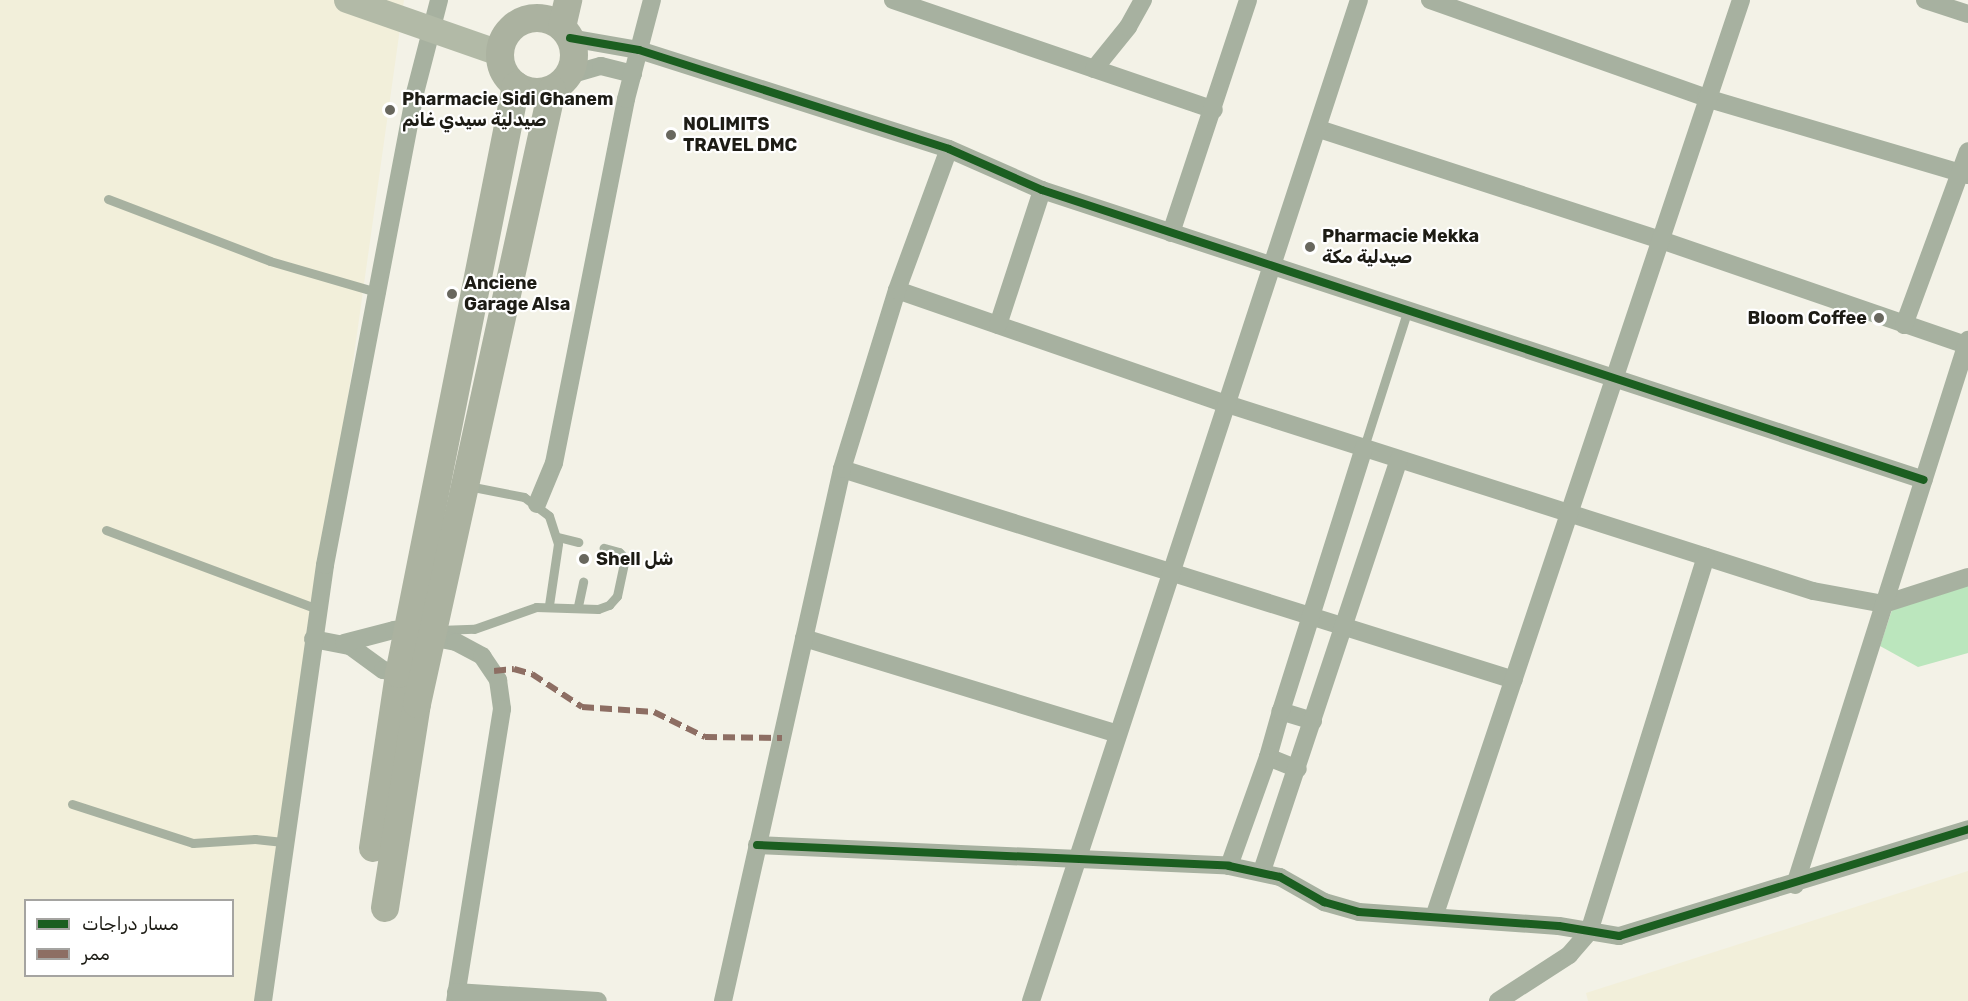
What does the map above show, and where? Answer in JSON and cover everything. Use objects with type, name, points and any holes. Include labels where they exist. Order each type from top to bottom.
[{"type":"main road","points":[[376,905],[411,676],[465,485],[560,82],[575,57],[567,22],[546,19],[525,11],[505,35],[499,53],[503,72],[516,86],[534,92],[560,82]]},
{"type":"main road","points":[[424,633],[516,86]]},
{"type":"street","points":[[347,0],[499,53]]},
{"type":"street","points":[[263,1001],[283,842],[317,609],[380,293],[401,162],[430,30],[439,0]]},
{"type":"street","points":[[537,504],[554,463],[633,74],[652,0]]},
{"type":"street","points":[[893,0],[1214,110]]},
{"type":"street","points":[[1094,69],[1128,27],[1143,0]]},
{"type":"street","points":[[1171,232],[1214,110],[1248,0]]},
{"type":"street","points":[[1031,1001],[1075,860],[1319,129],[1359,0]]},
{"type":"street","points":[[1430,0],[1706,98],[1964,174]]},
{"type":"street","points":[[1434,917],[1661,240],[1706,98],[1741,0]]},
{"type":"street","points":[[1925,0],[1968,15]]},
{"type":"street","points":[[567,22],[639,50],[950,149],[1041,190],[1614,376],[1924,480]]},
{"type":"street","points":[[560,82],[601,66],[633,74]]},
{"type":"street","points":[[1319,129],[1661,240],[1904,325],[1967,344],[1795,885]]},
{"type":"street","points":[[723,1001],[842,469],[897,290],[950,149]]},
{"type":"street","points":[[1904,325],[1964,174],[1968,151]]},
{"type":"street","points":[[998,325],[1041,190]]},
{"type":"street","points":[[897,290],[1227,404],[1813,591],[1884,604],[1968,577]]},
{"type":"street","points":[[1229,866],[1268,757],[1310,615],[1364,447]]},
{"type":"street","points":[[1262,871],[1298,769],[1342,625],[1399,459]]},
{"type":"street","points":[[842,469],[1514,680]]},
{"type":"street","points":[[1498,1001],[1569,955],[1590,932],[1706,557]]},
{"type":"street","points":[[344,644],[387,631],[424,633],[465,645],[482,656],[498,680],[502,700],[456,997],[598,1001]]},
{"type":"street","points":[[804,638],[1118,734]]},
{"type":"street","points":[[313,639],[344,644],[363,652],[382,670],[411,676]]},
{"type":"street","points":[[1281,711],[1313,721]]},
{"type":"street","points":[[1268,757],[1298,769]]},
{"type":"street","points":[[757,845],[1229,866],[1262,871],[1343,909],[1559,926],[1606,936],[1636,934],[1968,829]]},
{"type":"lane","points":[[108,199],[270,261],[380,293]]},
{"type":"lane","points":[[1364,447],[1408,309]]},
{"type":"lane","points":[[465,485],[517,494],[537,504],[549,516],[558,537],[549,605]]},
{"type":"lane","points":[[106,530],[317,609]]},
{"type":"lane","points":[[558,537],[578,542]]},
{"type":"lane","points":[[424,633],[474,629],[524,609],[549,605],[603,608],[617,596],[625,558],[619,552],[604,548]]},
{"type":"lane","points":[[578,606],[583,582]]},
{"type":"lane","points":[[72,804],[193,843],[255,839],[283,842]]},
{"type":"shaded area","points":[[0,0],[404,0],[263,1001],[0,1001]]},
{"type":"shaded area","points":[[1968,871],[1968,1001],[1588,1001],[1586,993]]},
{"type":"green space","points":[[1968,585],[1968,653],[1918,667],[1880,646],[1892,610]]},
{"type":"marked path","points":[[494,671],[514,669],[532,674],[582,707],[654,712],[705,737],[782,738]]},
{"type":"cycle path","points":[[570,38],[639,50],[949,149],[1042,190],[1924,480]]},
{"type":"cycle path","points":[[757,845],[1229,866],[1280,877],[1324,902],[1359,912],[1559,926],[1619,936],[1968,829]]},
{"type":"place","name":"Pharmacie Sidi Ghanem صيدلية سيدي غانم","points":[[390,110]]},
{"type":"place","name":"NOLIMITS TRAVEL DMC","points":[[671,135]]},
{"type":"place","name":"Pharmacie Mekka صيدلية مكة","points":[[1310,247]]},
{"type":"place","name":"Anciene Garage Alsa","points":[[452,294]]},
{"type":"place","name":"Bloom Coffee","points":[[1879,318]]},
{"type":"place","name":"Shell شل","points":[[584,559]]}]
